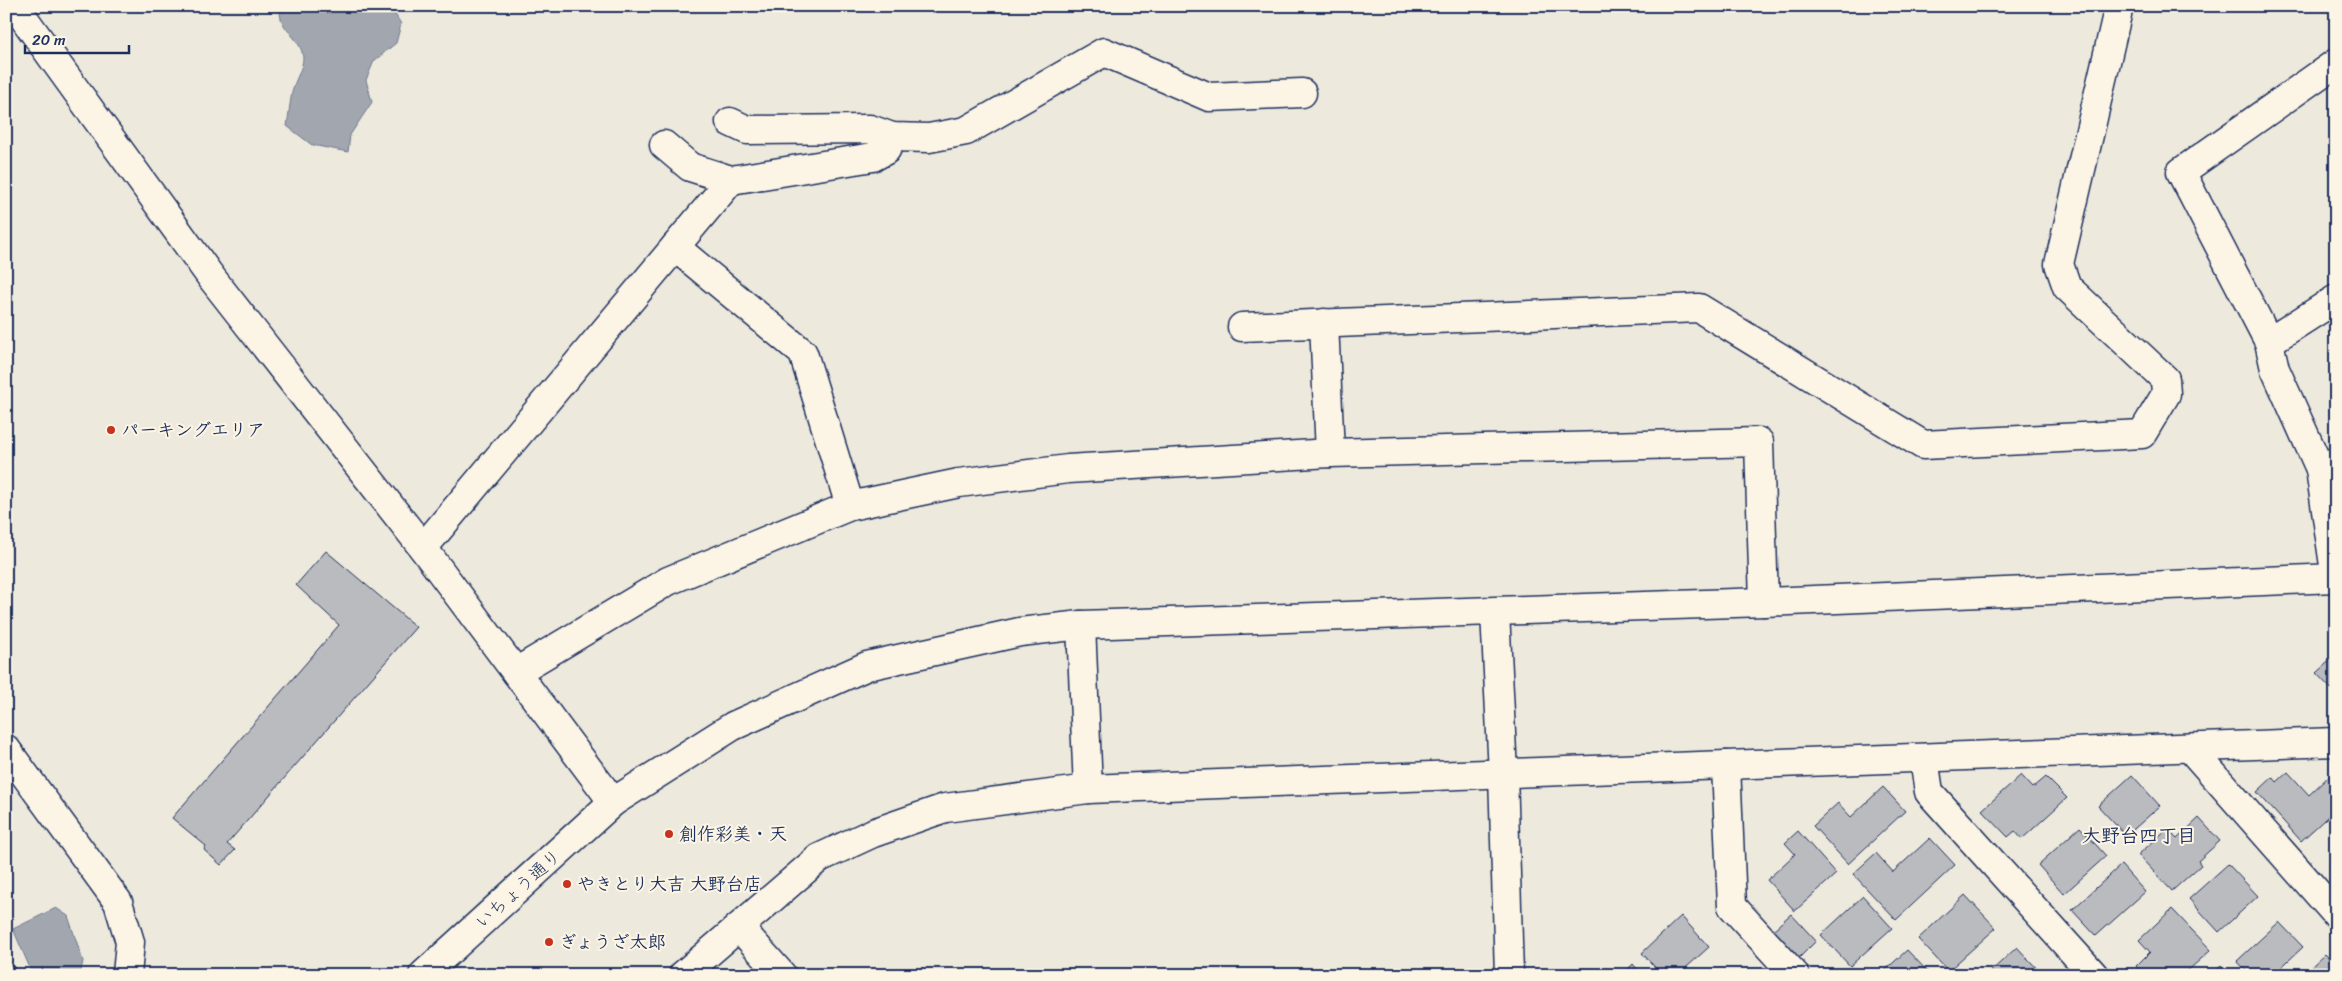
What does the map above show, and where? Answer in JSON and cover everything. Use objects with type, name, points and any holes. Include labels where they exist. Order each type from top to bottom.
[{"type":"street","points":[[15,6],[211,277],[423,548],[613,802]]},
{"type":"street","points":[[1242,327],[1699,308],[1923,445],[2142,434],[2166,394],[2165,379],[2067,287],[2059,264],[2119,6]]},
{"type":"street","points":[[730,122],[748,130],[870,129],[892,136],[929,138],[966,132],[1104,52],[1209,97],[1302,93]]},
{"type":"street","points":[[2335,578],[2328,465],[2274,369],[2269,342],[2181,172],[2336,64]]},
{"type":"street","points":[[664,146],[690,167],[731,180],[873,157],[886,150],[892,136]]},
{"type":"street","points":[[423,548],[731,180]]},
{"type":"street","points":[[675,247],[803,353],[850,506]]},
{"type":"street","points":[[2269,342],[2336,299]]},
{"type":"street","points":[[1324,324],[1330,453]]},
{"type":"street","points":[[516,672],[668,581],[850,506],[960,483],[1068,469],[1330,453],[1759,442],[1764,602]]},
{"type":"street","name":"いちょう通り","points":[[423,975],[613,802],[733,726],[866,666],[1020,632],[1081,625],[1764,602],[2335,578]]},
{"type":"street","points":[[1495,612],[1503,774],[1509,975]]},
{"type":"street","points":[[1081,625],[1088,789]]},
{"type":"street","points":[[683,975],[819,858],[873,834],[944,808],[1088,789],[2336,742]]},
{"type":"street","points":[[2190,748],[2336,914]]},
{"type":"street","points":[[6,749],[118,902],[130,942],[127,975]]},
{"type":"street","points":[[1924,758],[1930,792],[2094,975]]},
{"type":"street","points":[[1726,765],[1732,906],[1795,975]]},
{"type":"street","points":[[739,927],[782,975]]},
{"type":"shaded area","points":[[281,6],[390,6],[401,24],[396,43],[374,61],[366,80],[372,102],[350,135],[348,152],[312,145],[287,126],[293,88],[301,69],[303,58],[302,50],[282,21],[280,14]]},
{"type":"shaded area","points":[[56,908],[68,916],[83,961],[80,975],[33,975],[13,929]]},
{"type":"building","points":[[326,551],[416,627],[227,844],[235,850],[221,865],[204,850],[206,846],[172,818],[339,625],[296,585]]},
{"type":"building","points":[[2336,655],[2336,694],[2316,673]]},
{"type":"building","points":[[2288,772],[2309,795],[2329,776],[2336,784],[2336,809],[2301,841],[2257,792],[2273,777],[2277,782]]},
{"type":"building","points":[[2021,775],[2033,788],[2046,777],[2067,798],[2022,839],[2015,831],[2008,837],[1982,810]]},
{"type":"building","points":[[2132,775],[2160,806],[2126,836],[2098,806]]},
{"type":"building","points":[[1883,787],[1905,811],[1848,864],[1813,826],[1838,803],[1851,817]]},
{"type":"building","points":[[2199,818],[2220,841],[2198,861],[2201,865],[2172,891],[2138,855],[2167,829],[2177,839]]},
{"type":"building","points":[[2080,827],[2106,856],[2064,894],[2038,865]]},
{"type":"building","points":[[1798,831],[1836,874],[1795,911],[1767,880],[1795,854],[1785,843]]},
{"type":"building","points":[[1930,838],[1955,865],[1896,920],[1853,874],[1876,853],[1893,872]]},
{"type":"building","points":[[2336,863],[2336,876],[2329,869]]},
{"type":"building","points":[[2228,864],[2258,896],[2219,932],[2189,899]]},
{"type":"building","points":[[2121,865],[2145,892],[2096,936],[2072,910]]},
{"type":"building","points":[[1965,895],[1996,928],[1948,971],[1918,939]]},
{"type":"building","points":[[1863,896],[1892,928],[1850,966],[1821,935]]},
{"type":"building","points":[[2172,909],[2211,950],[2183,975],[2144,975],[2136,966],[2150,952],[2139,940]]},
{"type":"building","points":[[1791,914],[1816,941],[1799,958],[1773,930]]},
{"type":"building","points":[[1681,916],[1709,947],[1678,975],[1662,975],[1642,953]]},
{"type":"building","points":[[2279,922],[2303,947],[2273,975],[2250,975],[2237,961]]},
{"type":"building","points":[[2017,947],[2042,974],[1987,975]]},
{"type":"building","points":[[1907,950],[1931,975],[1880,975]]},
{"type":"building","points":[[2325,954],[2336,965],[2336,975],[2302,975]]},
{"type":"building","points":[[1633,964],[1642,975],[1622,975]]},
{"type":"building","points":[[2221,966],[2230,975],[2211,975]]},
{"type":"place","name":"パーキングエリア","points":[[111,430]]},
{"type":"place","name":"創作彩美・天","points":[[669,834]]},
{"type":"place","name":"やきとり大吉 大野台店","points":[[567,884]]},
{"type":"place","name":"ぎょうざ太郎","points":[[549,942]]},
{"type":"district","name":"大野台四丁目","points":[[2139,835]]}]
